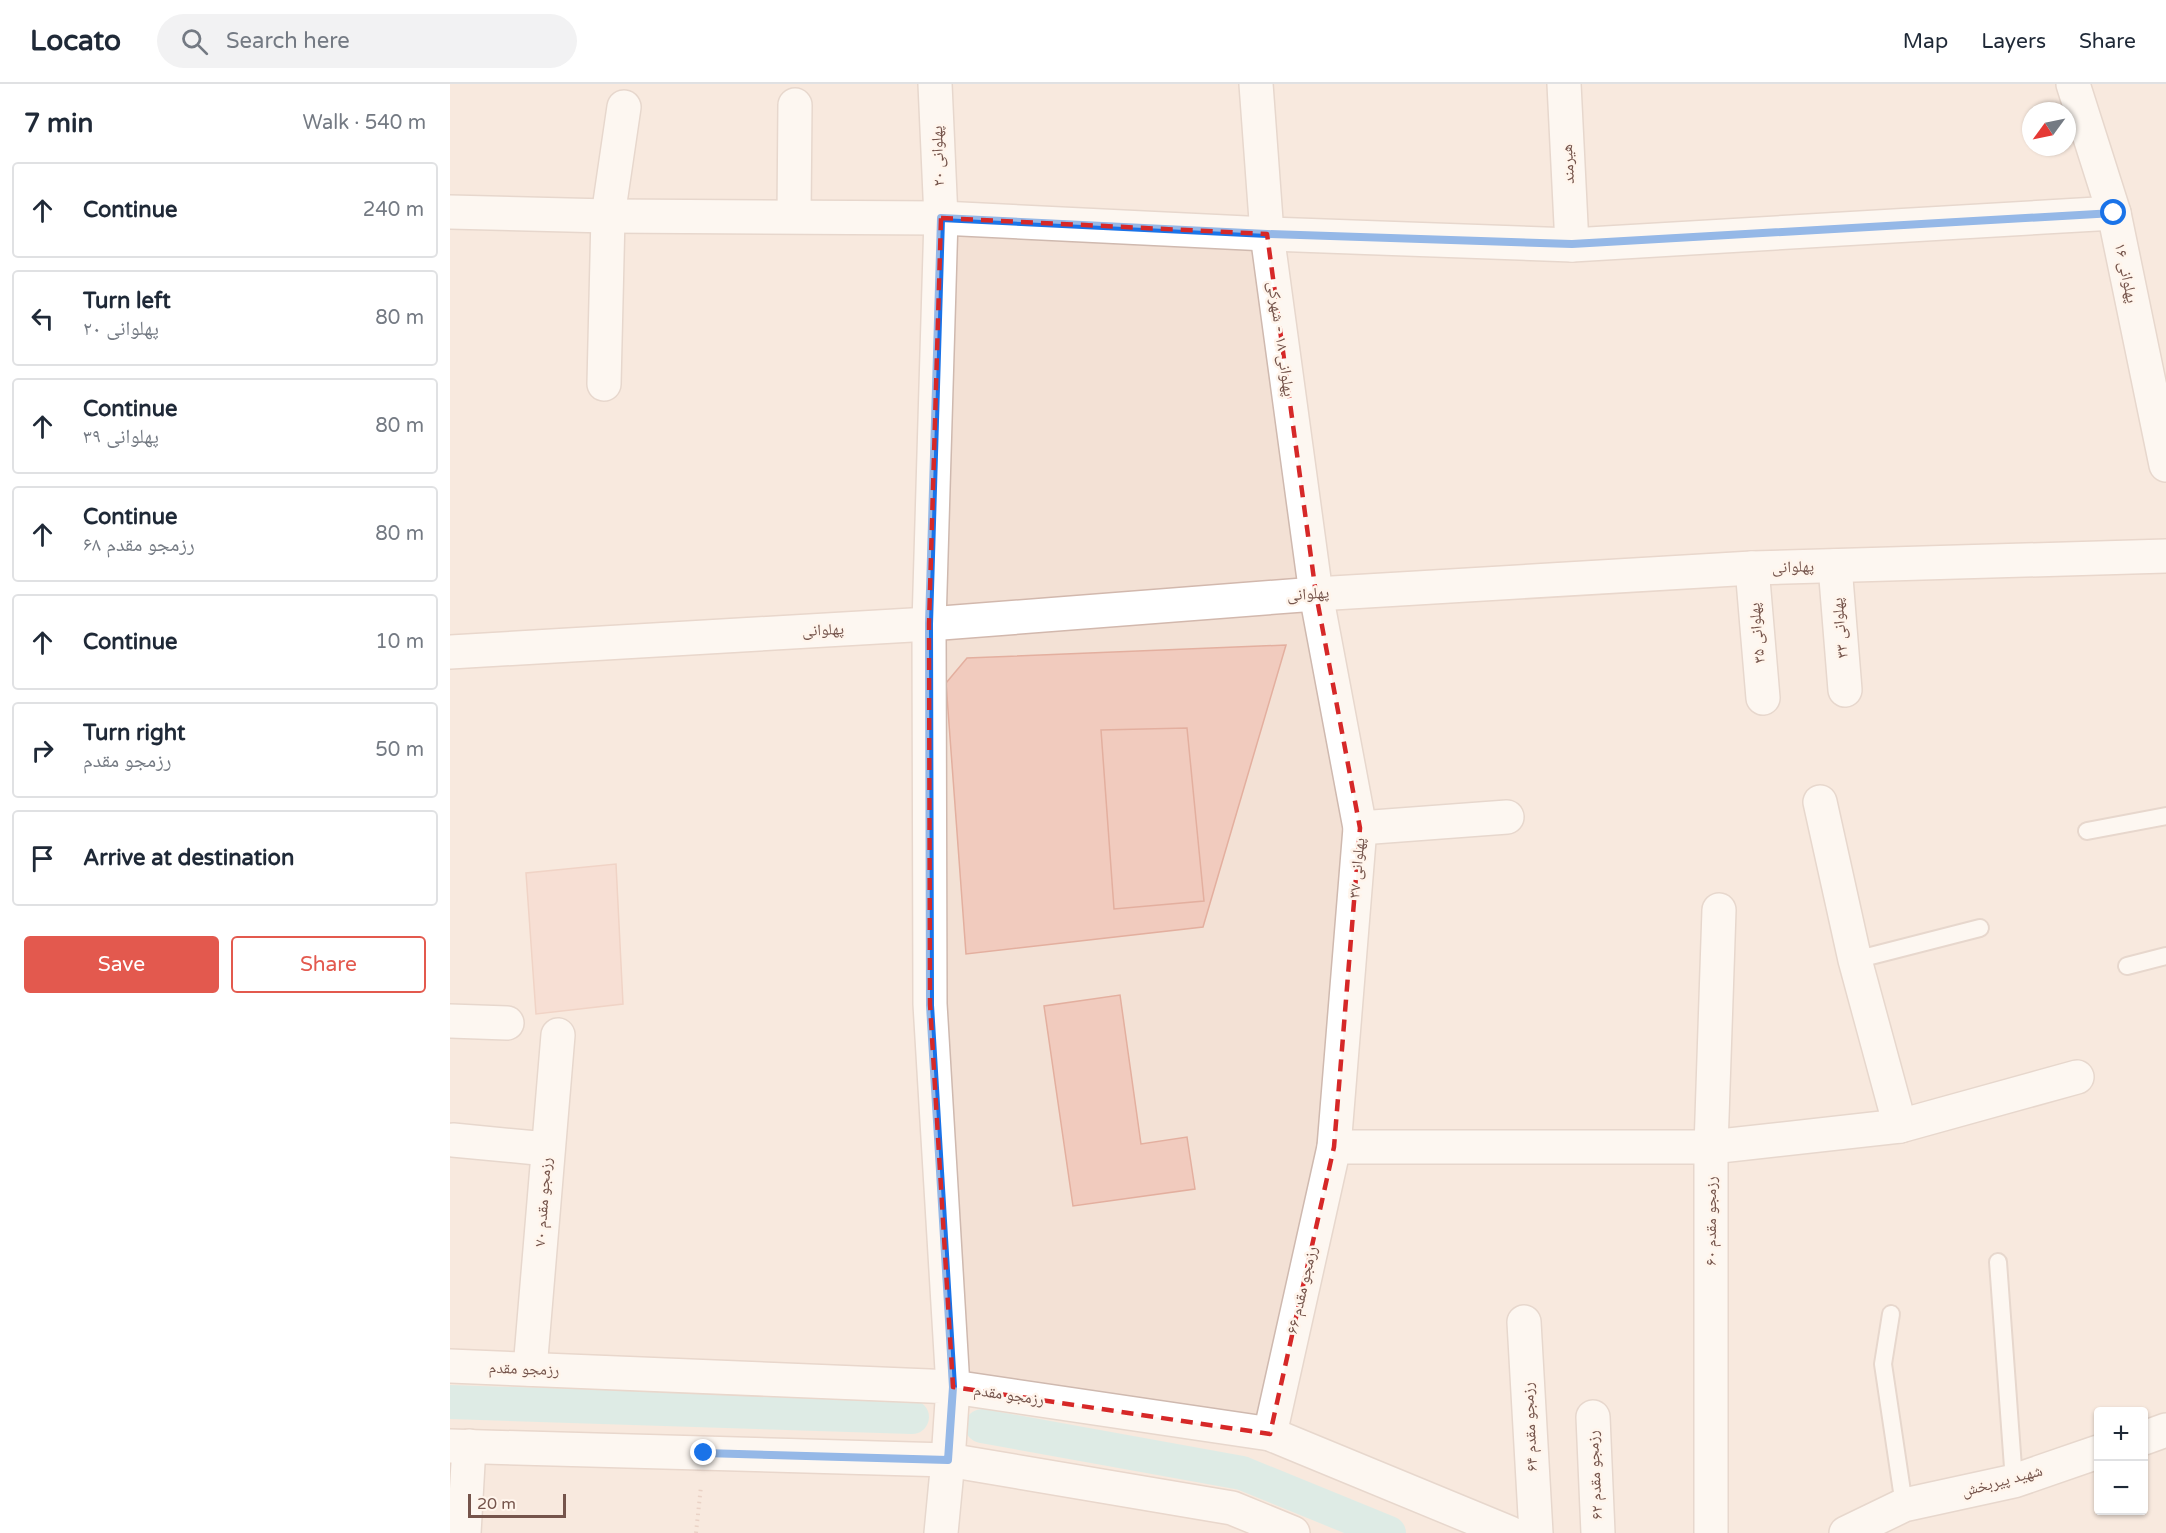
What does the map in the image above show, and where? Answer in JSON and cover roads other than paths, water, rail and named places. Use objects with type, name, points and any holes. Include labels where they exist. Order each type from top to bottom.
[{"type":"street","name":"پهلوانی ۲۰","points":[[935,84],[941,218],[929,624],[930,1005],[953,1387],[941,1533]]},
{"type":"street","name":"پهلوانی ۱۸ - شهرکی","points":[[1256,84],[1267,234],[1316,594]]},
{"type":"street","name":"هیرمند","points":[[1564,84],[1572,244]]},
{"type":"street","name":"پهلوانی ۱۶","points":[[2073,84],[2114,213],[2166,465]]},
{"type":"street","points":[[794,216],[795,105]]},
{"type":"street","points":[[604,384],[608,216],[624,107]]},
{"type":"street","points":[[450,212],[608,216],[941,218],[1267,234],[1572,244],[2114,213]]},
{"type":"street","name":"پهلوانی","points":[[450,652],[929,624],[1316,594],[1752,568],[2166,556]]},
{"type":"street","name":"پهلوانی ۳۳","points":[[1835,566],[1845,690]]},
{"type":"street","name":"پهلوانی ۳۵","points":[[1752,568],[1763,698]]},
{"type":"street","name":"پهلوانی ۳۷","points":[[1316,594],[1360,828],[1334,1147]]},
{"type":"street","points":[[1820,802],[1855,960],[1900,1126]]},
{"type":"street","points":[[1360,828],[1507,817]]},
{"type":"street","name":"رزمجو مقدم ۶۰","points":[[1711,1533],[1711,1147],[1719,910]]},
{"type":"street","points":[[450,1021],[507,1023]]},
{"type":"street","name":"رزمجو مقدم ۷۰","points":[[530,1369],[558,1035]]},
{"type":"street","points":[[1334,1147],[1711,1147],[1900,1126],[2077,1077]]},
{"type":"street","points":[[453,1140],[547,1149]]},
{"type":"street","name":"رزمجو مقدم ۶۶","points":[[1270,1434],[1334,1147]]},
{"type":"street","name":"رزمجو مقدم ۶۴","points":[[1524,1322],[1536,1533]]},
{"type":"street","name":"رزمجو مقدم","points":[[450,1366],[953,1387],[1270,1434],[1510,1533]]},
{"type":"street","name":"رزمجو مقدم ۶۲","points":[[1593,1417],[1598,1533]]},
{"type":"street","points":[[2148,1437],[2166,1430]]},
{"type":"street","points":[[464,1533],[459,1446],[948,1460],[1232,1508],[1293,1533]]},
{"type":"street","name":"شهید پیربخش","points":[[1846,1533],[1904,1505],[2013,1481],[2094,1453]]},
{"type":"lane","points":[[2087,831],[2166,816]]},
{"type":"lane","points":[[1855,960],[1980,928]]},
{"type":"lane","points":[[2127,966],[2166,956]]},
{"type":"lane","points":[[1998,1262],[2013,1481]]},
{"type":"lane","points":[[1891,1314],[1883,1364],[1904,1505]]},
{"type":"waterway","points":[[450,1402],[912,1417]]},
{"type":"waterway","points":[[982,1426],[1242,1473],[1389,1533]]}]
